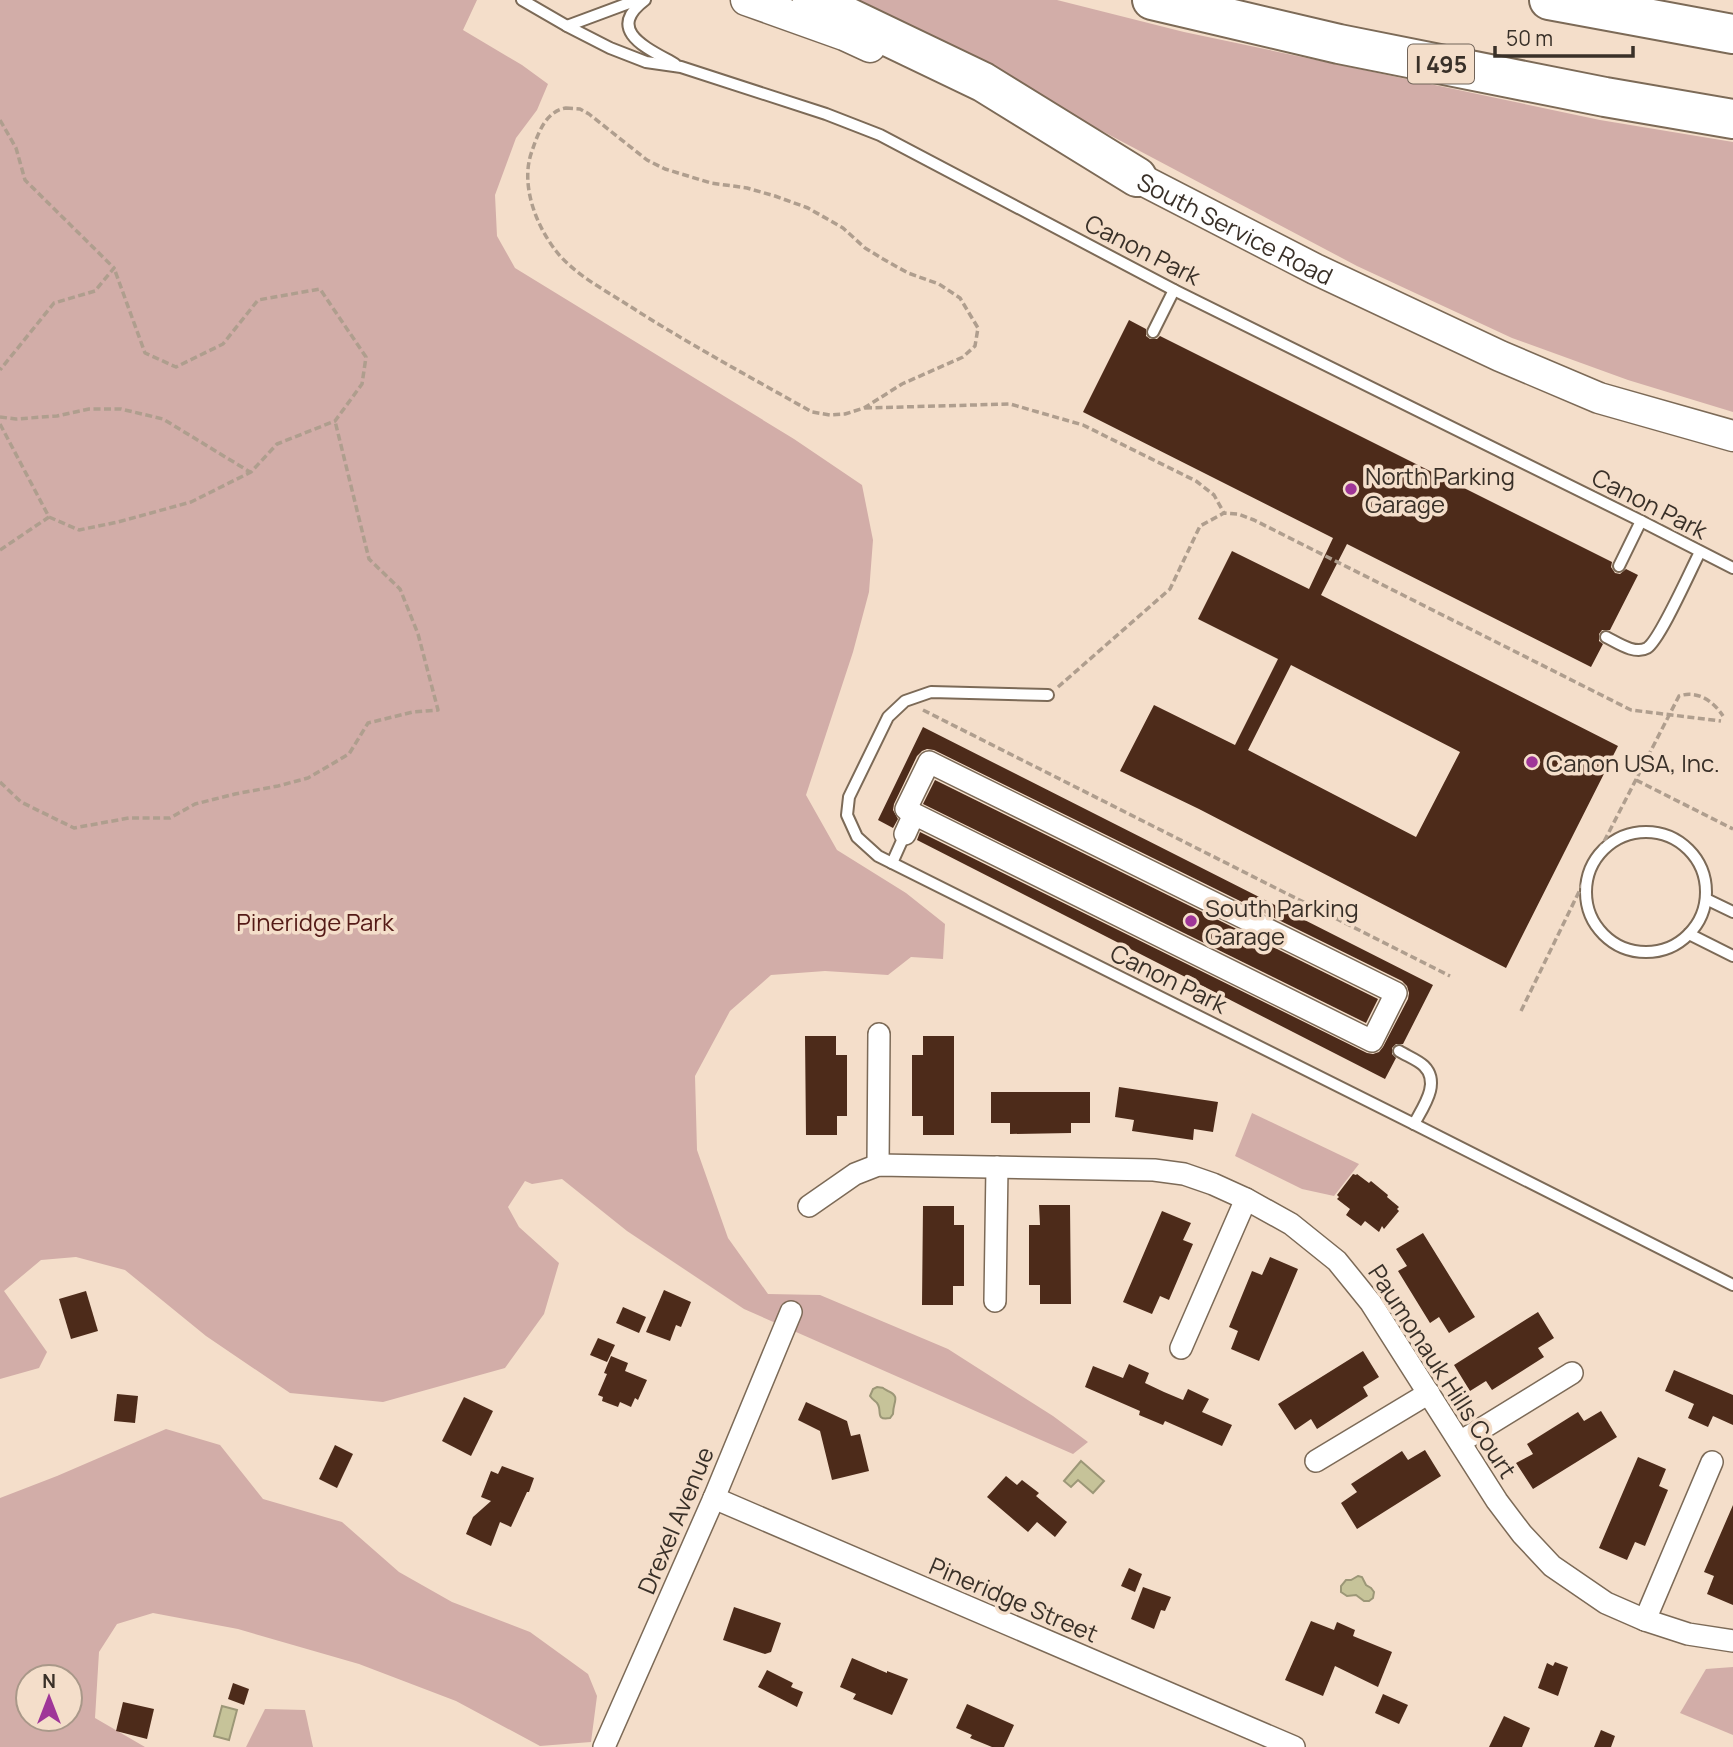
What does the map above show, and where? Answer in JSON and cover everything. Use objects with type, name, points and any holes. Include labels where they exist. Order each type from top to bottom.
[{"type":"highway","points":[[812,0],[983,82],[1137,177]]},
{"type":"highway","name":"I 495","points":[[1152,0],[1339,44],[1733,119]]},
{"type":"highway","points":[[1549,0],[1733,34]]},
{"type":"main road","name":"South Service Road","points":[[746,0],[844,35],[991,103],[1315,269],[1500,356],[1599,398],[1733,436]]},
{"type":"street","points":[[929,762],[1396,993],[1373,1041],[914,814],[906,809],[929,762]]},
{"type":"street","points":[[905,834],[914,814]]},
{"type":"street","points":[[878,1165],[879,1034]]},
{"type":"street","name":"Paumonauk Hills Court","points":[[809,1206],[855,1174],[878,1165],[1154,1170],[1184,1174],[1246,1199],[1291,1224],[1337,1261],[1371,1303],[1497,1501],[1522,1534],[1552,1566],[1606,1603],[1645,1620],[1688,1634],[1733,1641]]},
{"type":"street","points":[[995,1301],[997,1167]]},
{"type":"street","points":[[1181,1348],[1246,1199]]},
{"type":"street","name":"Drexel Avenue","points":[[604,1747],[714,1498],[791,1312]]},
{"type":"street","points":[[1460,1442],[1572,1373]]},
{"type":"street","points":[[1317,1461],[1429,1393]]},
{"type":"street","points":[[1645,1620],[1712,1462]]},
{"type":"street","name":"Pineridge Street","points":[[714,1498],[1294,1747]]},
{"type":"lane","name":"Canon Park","points":[[522,0],[610,48],[646,62],[681,67],[826,114],[880,135],[1174,290],[1733,568]]},
{"type":"lane","points":[[567,26],[637,0]]},
{"type":"lane","points":[[645,0],[634,8],[628,18],[630,31],[641,45],[681,67]]},
{"type":"lane","points":[[1153,332],[1174,290]]},
{"type":"lane","points":[[1619,566],[1641,521]]},
{"type":"lane","points":[[1606,638],[1634,650],[1647,648],[1658,636],[1700,552]]},
{"type":"lane","points":[[905,701],[932,692],[1048,695]]},
{"type":"lane","name":"Canon Park","points":[[905,701],[888,717],[849,797],[847,815],[857,837],[878,856],[1733,1285]]},
{"type":"lane","points":[[1643,832],[1663,835],[1682,844],[1696,859],[1705,878],[1706,899],[1700,919],[1689,934],[1674,946],[1637,952],[1619,946],[1604,935],[1593,920],[1587,902],[1587,883],[1592,865],[1605,848],[1622,837],[1643,832]]},
{"type":"lane","points":[[892,863],[905,834]]},
{"type":"lane","points":[[1706,899],[1733,912]]},
{"type":"lane","points":[[1689,934],[1733,956]]},
{"type":"lane","points":[[1399,1051],[1424,1066],[1431,1077],[1431,1089],[1414,1124]]},
{"type":"path","points":[[864,408],[902,384],[963,356],[975,346],[978,328],[960,298],[939,284],[908,273],[883,259],[865,248],[843,228],[808,208],[775,195],[711,183],[665,169],[647,160],[580,108],[558,109],[548,117],[527,163],[531,199],[540,225],[556,251],[581,275],[668,331],[812,412],[830,415],[864,408],[1010,404],[1083,425],[1196,481],[1214,495],[1224,513]]},
{"type":"path","points":[[0,120],[16,148],[25,180],[114,268],[145,354],[176,367],[223,344],[258,300],[320,289],[366,357],[362,384],[335,421],[277,444],[251,472],[191,502],[79,530],[49,517],[0,424]]},
{"type":"path","points":[[0,370],[54,303],[95,291],[114,268]]},
{"type":"path","points":[[0,417],[16,419],[57,416],[89,409],[121,409],[163,419],[251,472]]},
{"type":"path","points":[[0,782],[21,802],[74,828],[129,818],[170,818],[195,804],[308,778],[349,754],[368,723],[413,712],[438,710],[418,634],[400,589],[369,559],[335,421]]},
{"type":"path","points":[[1048,695],[1170,589],[1200,526],[1224,513],[1238,514],[1254,520],[1631,710],[1669,715],[1722,719],[1716,705],[1699,695],[1679,696],[1669,715],[1636,780],[1592,865],[1521,1011]]},
{"type":"path","points":[[0,550],[49,517]]},
{"type":"path","points":[[905,701],[1450,976]]},
{"type":"path","points":[[1636,780],[1733,829]]},
{"type":"green space","name":"Pineridge Park","points":[[0,0],[477,0],[463,30],[548,84],[537,110],[516,138],[495,195],[497,236],[515,268],[794,439],[862,485],[873,540],[869,592],[853,652],[806,795],[837,850],[906,893],[945,924],[943,959],[911,957],[888,975],[825,971],[771,975],[730,1011],[695,1076],[697,1150],[728,1238],[768,1294],[820,1295],[948,1349],[1053,1416],[1088,1442],[1073,1454],[744,1309],[627,1231],[562,1179],[532,1184],[525,1181],[508,1207],[519,1227],[559,1263],[544,1314],[505,1368],[383,1402],[290,1393],[206,1336],[125,1270],[76,1257],[41,1260],[4,1291],[47,1352],[39,1368],[0,1379]]},
{"type":"green space","points":[[840,0],[1057,0],[1184,32],[1600,120],[1733,142],[1733,412],[1628,380],[1512,338],[1357,266],[998,76]]},
{"type":"green space","points":[[1252,1113],[1359,1164],[1334,1196],[1302,1189],[1235,1156]]},
{"type":"green space","points":[[166,1429],[220,1445],[263,1499],[342,1522],[399,1572],[452,1602],[530,1632],[588,1674],[597,1696],[591,1742],[540,1746],[456,1701],[359,1664],[238,1629],[153,1613],[117,1624],[99,1652],[95,1718],[145,1747],[0,1747],[0,1498]]},
{"type":"green space","points":[[1733,1667],[1733,1735],[1680,1713],[1706,1669]]},
{"type":"green space","points":[[265,1709],[305,1710],[313,1747],[246,1747]]},
{"type":"shaded area","points":[[877,1387],[895,1397],[890,1418],[880,1416],[879,1406],[870,1396]]},
{"type":"shaded area","points":[[1081,1461],[1104,1481],[1093,1493],[1078,1480],[1071,1487],[1064,1481]]},
{"type":"shaded area","points":[[1362,1577],[1374,1592],[1369,1601],[1341,1592],[1341,1586],[1346,1580]]},
{"type":"shaded area","points":[[222,1706],[237,1710],[229,1740],[214,1736]]},
{"type":"building","points":[[1129,320],[1146,329],[1146,336],[1150,339],[1160,336],[1612,562],[1611,567],[1615,573],[1620,574],[1626,569],[1638,575],[1610,630],[1602,630],[1599,634],[1599,641],[1603,644],[1591,667],[1347,544],[1321,595],[1618,746],[1506,968],[1120,771],[1154,705],[1235,745],[1278,659],[1198,619],[1232,551],[1309,589],[1333,538],[1083,412]],"holes":[[[1291,665],[1460,752],[1416,837],[1248,750]]]},
{"type":"building","points":[[923,727],[1433,985],[1403,1044],[1396,1044],[1392,1048],[1392,1054],[1396,1058],[1385,1079],[917,840],[920,832],[1367,1053],[1379,1052],[1383,1047],[1408,999],[1407,986],[1402,981],[934,750],[927,749],[917,756],[894,804],[893,810],[898,819],[893,828],[878,820]]},
{"type":"building","points":[[935,780],[1378,999],[1366,1023],[923,804]]},
{"type":"building","points":[[805,1036],[836,1036],[836,1055],[847,1055],[847,1116],[837,1116],[837,1135],[806,1135]]},
{"type":"building","points":[[923,1036],[954,1036],[954,1135],[923,1135],[923,1116],[912,1116],[912,1055],[923,1055]]},
{"type":"building","points":[[1119,1087],[1218,1102],[1213,1132],[1194,1129],[1193,1140],[1132,1131],[1134,1120],[1115,1117]]},
{"type":"building","points":[[991,1092],[1090,1092],[1090,1123],[1071,1123],[1071,1133],[1010,1134],[1010,1123],[991,1123]]},
{"type":"building","points":[[1353,1174],[1369,1183],[1371,1181],[1399,1207],[1399,1211],[1379,1232],[1365,1221],[1361,1226],[1346,1215],[1350,1209],[1337,1199],[1337,1195]]},
{"type":"building","points":[[1039,1205],[1070,1205],[1071,1304],[1040,1304],[1040,1285],[1029,1285],[1029,1225],[1040,1225]]},
{"type":"building","points":[[923,1206],[954,1206],[954,1225],[964,1225],[964,1286],[953,1286],[953,1305],[922,1305]]},
{"type":"building","points":[[1162,1211],[1191,1223],[1183,1240],[1193,1244],[1169,1300],[1160,1296],[1152,1314],[1123,1302]]},
{"type":"building","points":[[1423,1233],[1475,1317],[1449,1333],[1439,1317],[1430,1323],[1398,1271],[1407,1266],[1396,1249]]},
{"type":"building","points":[[1270,1257],[1298,1269],[1259,1361],[1231,1349],[1238,1331],[1229,1327],[1252,1271],[1262,1275]]},
{"type":"building","points":[[664,1290],[691,1302],[681,1327],[676,1325],[670,1341],[646,1332]]},
{"type":"building","points":[[86,1291],[98,1331],[71,1339],[59,1299]]},
{"type":"building","points":[[623,1307],[646,1317],[639,1333],[616,1323]]},
{"type":"building","points":[[1538,1312],[1554,1338],[1538,1348],[1544,1357],[1492,1390],[1486,1381],[1470,1391],[1454,1365]]},
{"type":"building","points":[[598,1338],[615,1345],[607,1362],[590,1355]]},
{"type":"building","points":[[1363,1351],[1379,1377],[1363,1387],[1368,1396],[1317,1429],[1311,1419],[1295,1430],[1278,1404]]},
{"type":"building","points":[[611,1356],[628,1363],[625,1371],[647,1380],[638,1400],[635,1398],[631,1407],[620,1402],[618,1407],[602,1401],[603,1397],[598,1395]]},
{"type":"building","points":[[1129,1364],[1149,1373],[1145,1383],[1164,1392],[1183,1400],[1188,1389],[1209,1399],[1202,1412],[1232,1425],[1222,1446],[1165,1421],[1163,1425],[1139,1415],[1140,1411],[1085,1387],[1093,1366],[1123,1378]]},
{"type":"building","points":[[1674,1370],[1733,1395],[1733,1425],[1713,1416],[1708,1427],[1688,1418],[1694,1404],[1665,1391]]},
{"type":"building","points":[[117,1394],[138,1396],[135,1423],[114,1421]]},
{"type":"building","points":[[464,1397],[493,1411],[471,1456],[442,1441]]},
{"type":"building","points":[[806,1402],[847,1421],[851,1436],[860,1434],[869,1471],[832,1480],[820,1431],[798,1420]]},
{"type":"building","points":[[1601,1411],[1617,1437],[1533,1489],[1516,1463],[1533,1454],[1527,1444],[1578,1412],[1584,1421]]},
{"type":"building","points":[[335,1445],[353,1454],[337,1488],[319,1479]]},
{"type":"building","points":[[1425,1450],[1441,1476],[1357,1529],[1341,1503],[1357,1492],[1351,1484],[1402,1451],[1408,1460]]},
{"type":"building","points":[[1638,1457],[1666,1469],[1659,1486],[1668,1490],[1645,1546],[1635,1542],[1627,1560],[1599,1548]]},
{"type":"building","points":[[502,1466],[534,1478],[511,1527],[500,1522],[491,1546],[466,1534],[473,1517],[491,1501],[481,1497],[491,1471],[498,1474]]},
{"type":"building","points":[[1006,1476],[1017,1485],[1022,1480],[1039,1493],[1036,1496],[1067,1522],[1055,1537],[1037,1522],[1028,1532],[987,1497]]},
{"type":"building","points":[[1733,1505],[1733,1605],[1707,1594],[1714,1576],[1704,1572]]},
{"type":"building","points":[[1129,1568],[1142,1574],[1135,1592],[1121,1586]]},
{"type":"building","points":[[1143,1587],[1171,1597],[1165,1611],[1161,1610],[1154,1629],[1131,1619]]},
{"type":"building","points":[[734,1607],[781,1623],[771,1652],[765,1654],[723,1640]]},
{"type":"building","points":[[1311,1621],[1334,1630],[1337,1622],[1355,1630],[1353,1636],[1392,1652],[1378,1687],[1335,1666],[1323,1696],[1285,1680]]},
{"type":"building","points":[[852,1658],[908,1679],[892,1715],[853,1699],[856,1694],[840,1687]]},
{"type":"building","points":[[1555,1662],[1568,1667],[1558,1696],[1538,1688],[1547,1663],[1553,1666]]},
{"type":"building","points":[[767,1670],[793,1683],[791,1687],[803,1692],[797,1707],[758,1687]]},
{"type":"building","points":[[233,1683],[249,1689],[244,1705],[228,1699]]},
{"type":"building","points":[[1383,1694],[1408,1705],[1399,1724],[1375,1713]]},
{"type":"building","points":[[123,1702],[154,1709],[147,1739],[116,1731]]},
{"type":"building","points":[[967,1704],[1014,1725],[1004,1747],[992,1747],[970,1738],[972,1735],[956,1728]]},
{"type":"building","points":[[1504,1716],[1530,1728],[1522,1747],[1489,1747]]},
{"type":"building","points":[[1601,1730],[1615,1736],[1611,1747],[1594,1747]]},
{"type":"place","name":"North Parking Garage","points":[[1351,489]]},
{"type":"place","name":"Canon USA, Inc.","points":[[1532,762]]},
{"type":"place","name":"South Parking Garage","points":[[1191,921]]}]
